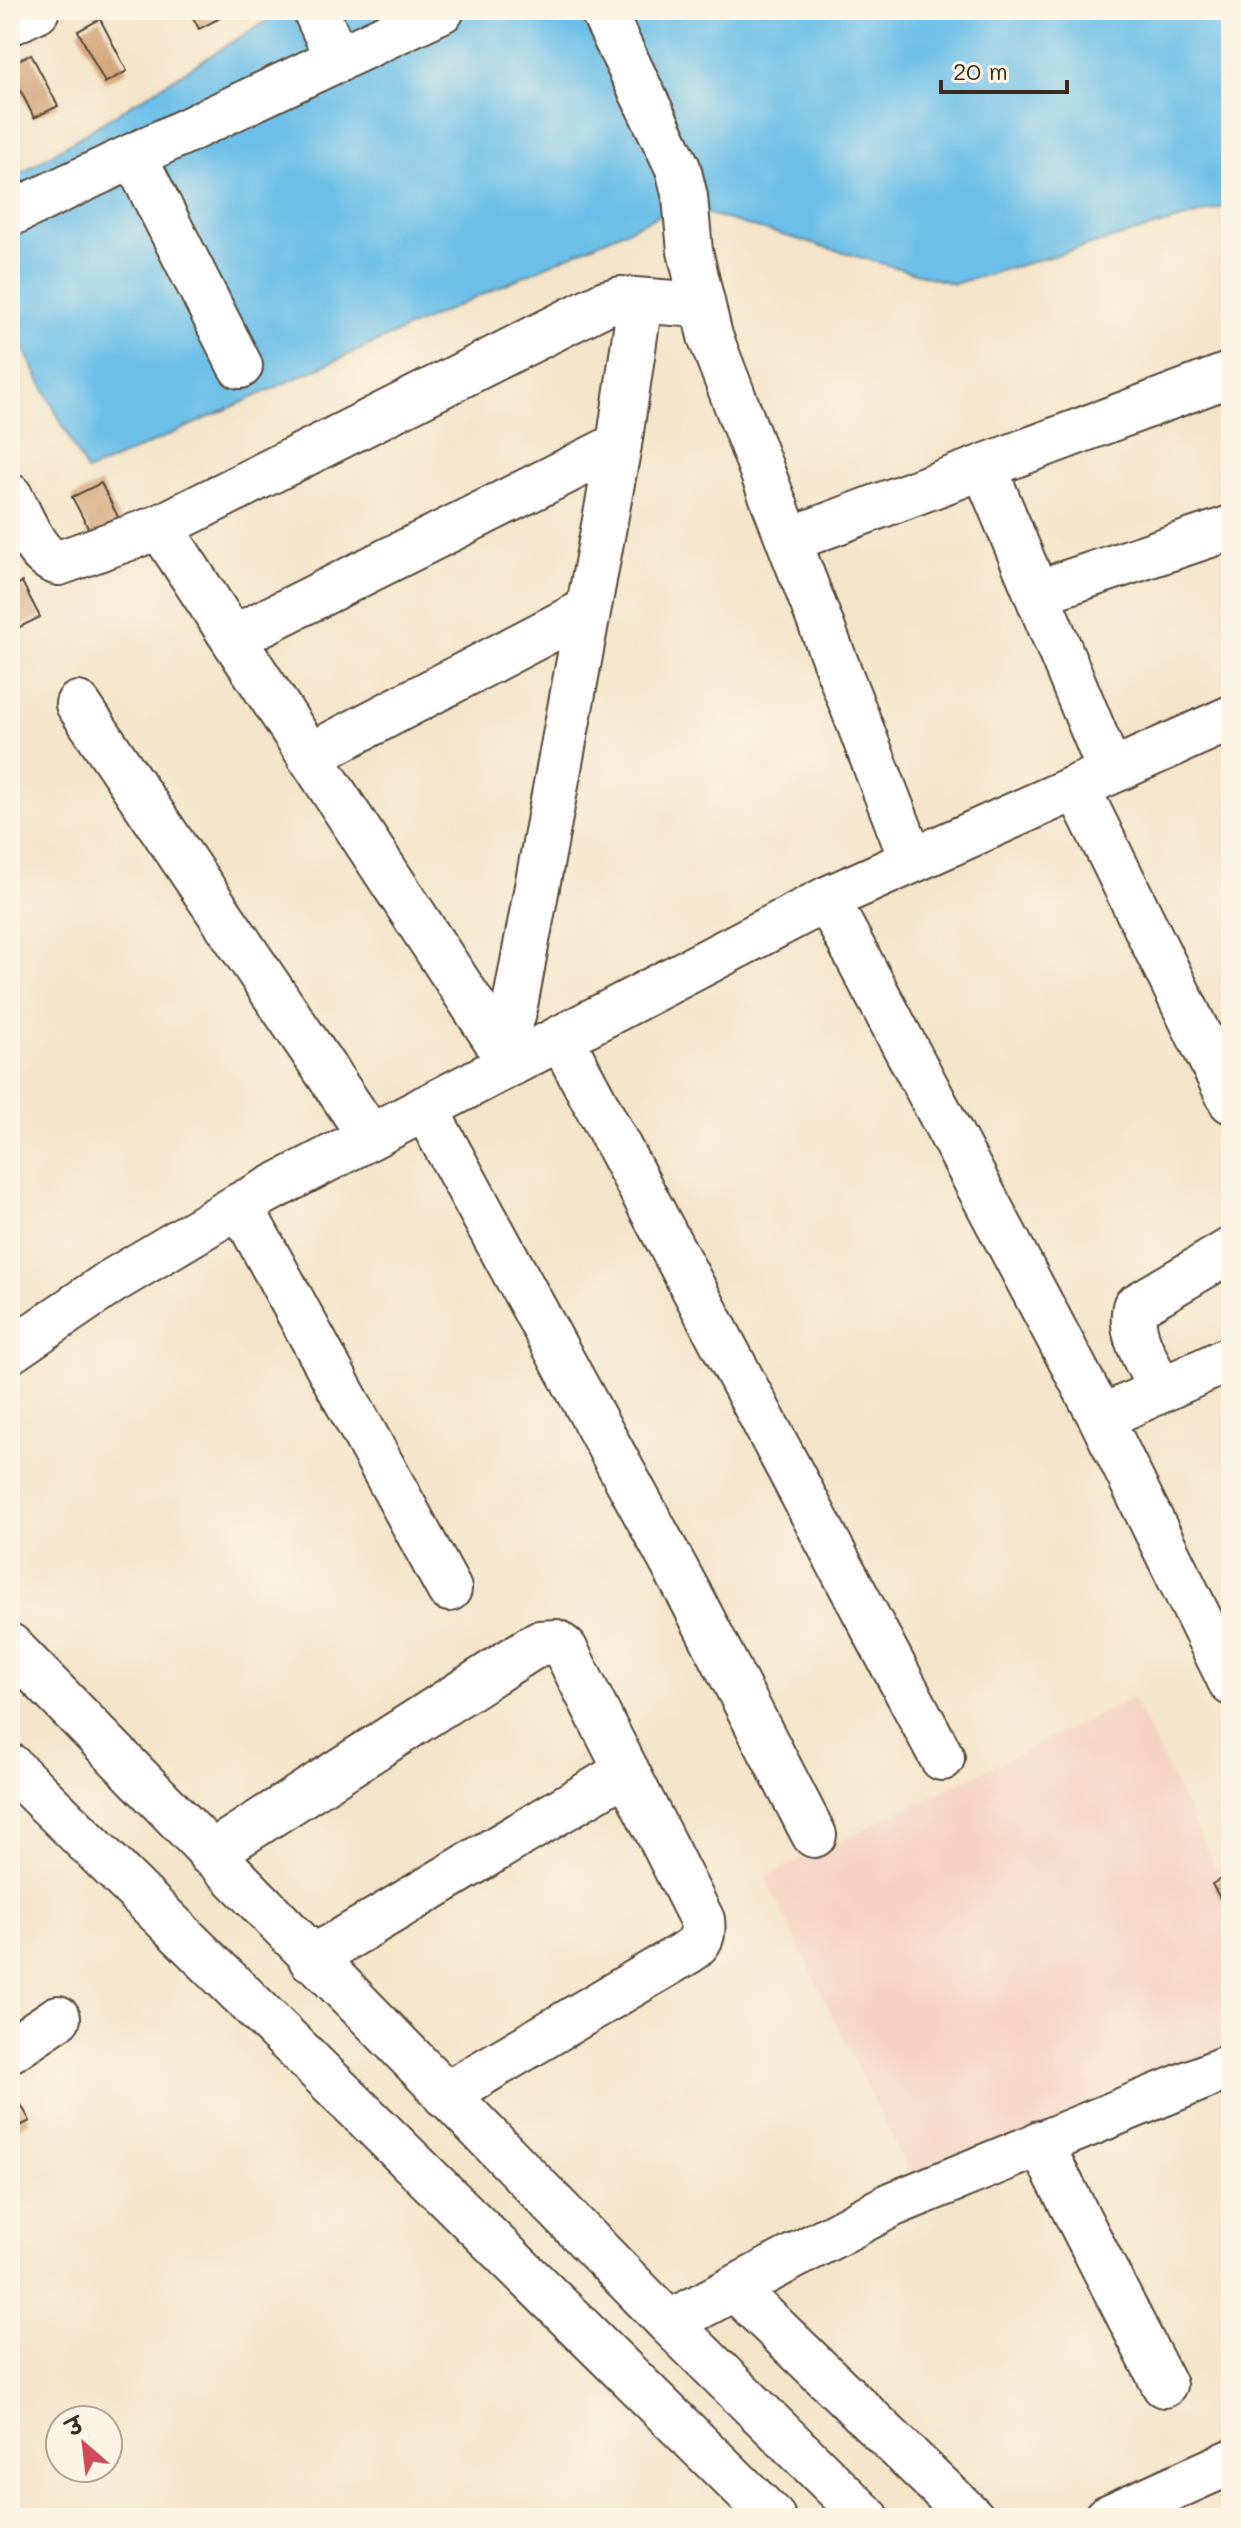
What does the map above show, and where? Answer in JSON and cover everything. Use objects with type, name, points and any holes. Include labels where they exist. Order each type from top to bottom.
[{"type":"street","points":[[10,23],[37,10]]},
{"type":"street","points":[[315,10],[338,60]]},
{"type":"street","points":[[10,214],[442,10]]},
{"type":"street","points":[[602,10],[678,168],[701,305],[912,861]]},
{"type":"street","points":[[134,156],[240,366]]},
{"type":"street","points":[[11,498],[42,552],[49,561],[59,563],[160,527],[605,303],[640,301],[701,305]]},
{"type":"street","points":[[504,1053],[619,445],[640,301]]},
{"type":"street","points":[[789,540],[1231,374]]},
{"type":"street","points":[[233,638],[619,445]]},
{"type":"street","points":[[984,467],[1036,593],[1094,779],[1231,1101]]},
{"type":"street","points":[[160,527],[504,1053]]},
{"type":"street","points":[[1036,593],[1231,528]]},
{"type":"street","points":[[309,756],[588,610]]},
{"type":"street","points":[[78,704],[370,1136]]},
{"type":"street","points":[[10,1351],[111,1282],[240,1205],[425,1108],[504,1053],[561,1038],[827,899],[1231,718]]},
{"type":"street","points":[[827,899],[1101,1418],[1231,1683]]},
{"type":"street","points":[[561,1038],[942,1758]]},
{"type":"street","points":[[425,1108],[692,1599],[814,1835]]},
{"type":"street","points":[[240,1205],[449,1589]]},
{"type":"street","points":[[1160,1389],[1135,1334],[1132,1320],[1135,1307],[1231,1250]]},
{"type":"street","points":[[1101,1418],[1231,1358]]},
{"type":"street","points":[[210,1854],[548,1640],[565,1649],[702,1920],[700,1942],[445,2095]]},
{"type":"street","points":[[10,1646],[445,2095],[773,2518]]},
{"type":"street","points":[[311,1959],[627,1771]]},
{"type":"street","points":[[19,1790],[610,2306],[669,2323],[867,2518]]},
{"type":"street","points":[[10,2050],[58,2018]]},
{"type":"street","points":[[669,2323],[891,2205],[1231,2066]]},
{"type":"street","points":[[1040,2143],[1164,2385]]},
{"type":"street","points":[[734,2288],[972,2518]]},
{"type":"street","points":[[1106,2518],[1231,2462]]},
{"type":"shaded area","points":[[1133,1698],[1231,1900],[1231,2045],[920,2196],[765,1877]]},
{"type":"water","points":[[284,10],[1231,10],[1231,205],[954,284],[680,206],[87,472],[10,323],[10,180]]},
{"type":"building","points":[[189,10],[216,10],[220,18],[199,29]]},
{"type":"building","points":[[100,19],[127,71],[105,83],[78,31]]},
{"type":"building","points":[[31,54],[58,106],[34,118],[10,69],[10,64]]},
{"type":"building","points":[[101,483],[124,529],[96,543],[72,497]]},
{"type":"building","points":[[22,582],[40,617],[14,630],[10,622],[10,588]]},
{"type":"building","points":[[1231,1873],[1231,1917],[1212,1884]]},
{"type":"building","points":[[10,2084],[30,2121],[10,2131]]}]
